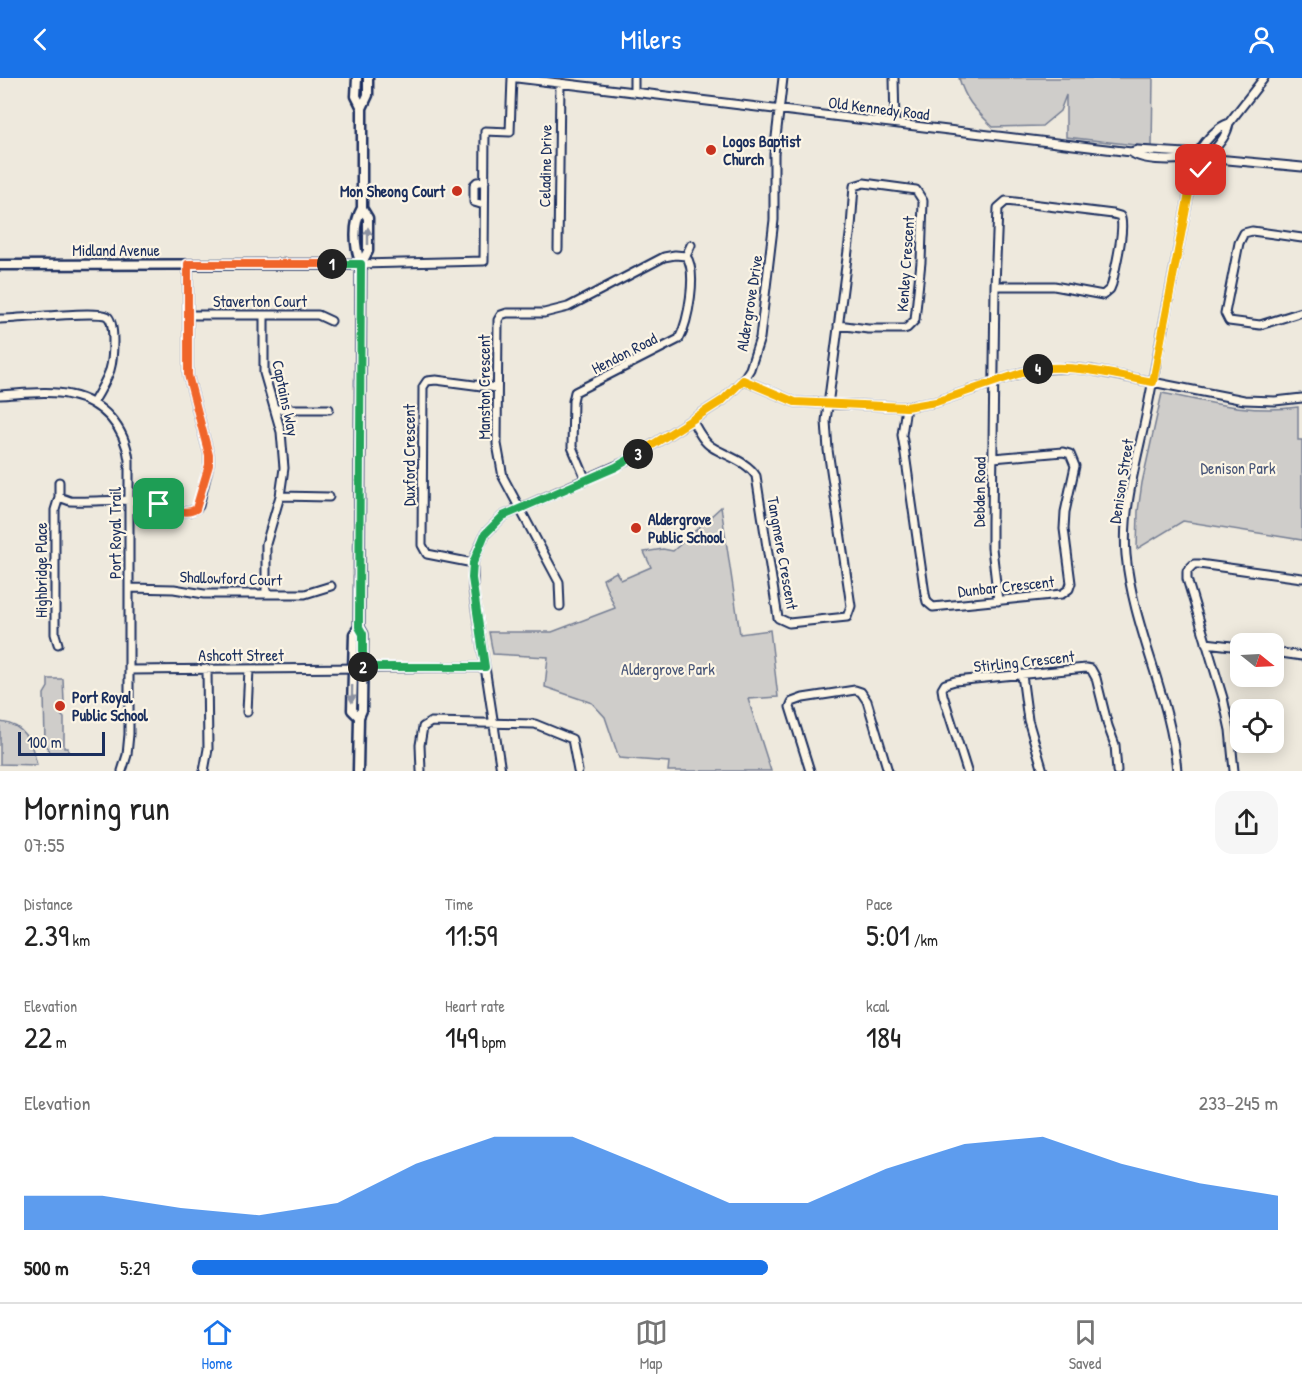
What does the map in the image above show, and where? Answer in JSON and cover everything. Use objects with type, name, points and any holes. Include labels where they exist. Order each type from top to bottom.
[{"type":"main road","points":[[357,78],[356,96],[362,108]]},
{"type":"main road","points":[[358,771],[359,717],[352,710],[358,668],[354,634],[359,627],[361,264],[368,251],[368,218],[362,208],[362,108],[368,95],[368,78]]},
{"type":"main road","name":"Midland Avenue","points":[[0,265],[361,264]]},
{"type":"street","name":"Old Kennedy Road","points":[[514,78],[1131,152],[1136,157],[1184,160],[1195,157],[1231,159],[1302,167]]},
{"type":"street","name":"Midland Avenue","points":[[361,264],[484,261],[484,205],[474,202],[474,185],[484,181],[485,131],[510,132],[514,78]]},
{"type":"street","points":[[634,78],[634,92]]},
{"type":"street","name":"Aldergrove Drive","points":[[501,771],[473,589],[473,563],[485,534],[503,516],[616,467],[723,400],[743,380],[755,357],[760,338],[774,220],[774,154],[783,78]]},
{"type":"street","points":[[894,78],[895,123]]},
{"type":"street","name":"Denison Street","points":[[1189,193],[1196,187],[1207,158],[1228,131],[1229,123],[1264,78]]},
{"type":"street","name":"Celadine Drive","points":[[558,249],[560,83]]},
{"type":"street","name":"Denison Street","points":[[1177,771],[1164,701],[1133,598],[1126,552],[1129,504],[1189,193],[1186,186],[1190,166],[1220,125],[1229,123]]},
{"type":"street","points":[[1217,145],[1223,156],[1231,159]]},
{"type":"street","name":"Kenley Crescent","points":[[828,405],[838,325],[851,227],[854,186],[864,183],[916,190],[923,201],[921,262],[915,320],[904,329],[868,329],[838,325]]},
{"type":"street","name":"Debden Road","points":[[995,286],[1054,286],[1103,295],[1112,284],[1123,219],[1113,214],[1006,201],[998,208],[996,216],[995,286],[992,548],[998,600]]},
{"type":"street","points":[[1302,238],[1252,231],[1244,233],[1239,243],[1225,313],[1229,321],[1260,325],[1302,312]]},
{"type":"street","points":[[686,256],[691,245]]},
{"type":"street","name":"Manston Crescent","points":[[560,606],[559,582],[503,477],[500,467],[497,444],[499,346],[497,330],[501,315],[512,312],[544,313],[568,307],[664,257],[686,256]]},
{"type":"street","name":"Hendon Road","points":[[585,480],[572,447],[573,401],[576,392],[679,339],[691,296],[691,265],[686,256]]},
{"type":"street","points":[[59,497],[70,501],[150,502],[189,513],[199,506],[209,465],[209,455],[188,382],[188,264]]},
{"type":"street","points":[[0,319],[100,314],[108,318],[112,324],[112,362],[93,403]]},
{"type":"street","name":"Staverton Court","points":[[188,315],[318,315],[331,321]]},
{"type":"street","name":"Captains Way","points":[[264,315],[264,373],[280,432],[284,468],[280,496],[266,544],[266,593]]},
{"type":"street","points":[[743,380],[795,402],[906,407],[936,402],[1040,369],[1071,368],[1254,401],[1285,401],[1302,398]]},
{"type":"street","name":"Duxford Crescent","points":[[473,563],[427,554],[422,545],[423,387],[427,381],[431,380],[497,388]]},
{"type":"street","name":"Port Royal Trail","points":[[0,395],[69,394],[93,403],[110,417],[124,437],[129,460],[129,734],[127,755],[122,771]]},
{"type":"street","name":"Tangmere Crescent","points":[[692,420],[709,446],[746,466],[756,476],[778,618],[789,623],[839,619],[847,617],[852,606],[828,450],[826,421],[828,405]]},
{"type":"street","name":"Dunbar Crescent","points":[[906,407],[902,435],[927,602],[933,607],[1062,594],[1069,589],[1071,583],[1064,520],[1074,462],[1070,453],[993,458]]},
{"type":"street","points":[[275,409],[329,409]]},
{"type":"street","name":"Highbridge Place","points":[[58,644],[55,634],[55,510],[59,497],[59,482]]},
{"type":"street","points":[[280,496],[329,497]]},
{"type":"street","points":[[1234,771],[1228,720],[1187,579],[1187,571],[1190,566],[1199,564],[1302,578]]},
{"type":"street","name":"Shallowford Court","points":[[129,588],[174,589],[204,594],[305,594],[331,586]]},
{"type":"street","points":[[1206,643],[1230,646]]},
{"type":"street","points":[[1284,653],[1302,656]]},
{"type":"street","name":"Ashcott Street","points":[[129,670],[485,667]]},
{"type":"street","points":[[204,771],[208,749],[207,669]]},
{"type":"street","points":[[247,712],[249,669]]},
{"type":"street","name":"Stirling Crescent","points":[[966,771],[943,695],[942,688],[945,684],[955,681],[1091,669],[1096,678],[1115,745],[1117,771]]},
{"type":"street","points":[[1022,675],[1028,720],[1042,770]]},
{"type":"street","points":[[810,771],[790,707],[792,702],[803,698],[855,690],[861,692],[867,701],[888,771]]},
{"type":"street","points":[[421,771],[421,735],[423,727],[431,722],[535,724],[572,739],[578,771]]},
{"type":"green space","points":[[959,78],[1153,78],[1152,147],[1066,137],[1066,95],[1060,111],[1042,126],[993,127],[968,100]]},
{"type":"green space","name":"Denison Park","points":[[1162,393],[1247,408],[1298,407],[1298,440],[1302,440],[1302,540],[1183,521],[1137,549],[1138,511],[1142,483]]},
{"type":"green space","name":"Aldergrove Park","points":[[721,507],[740,634],[770,630],[778,697],[748,699],[771,771],[668,771],[669,762],[619,758],[605,717],[592,703],[545,687],[548,657],[493,654],[489,632],[552,632],[615,608],[603,579],[616,572],[621,580],[651,567],[644,552],[663,549],[673,551]]},
{"type":"green space","points":[[48,679],[63,679],[64,702],[60,706],[60,714],[64,718],[64,748],[68,748],[68,752],[50,752],[45,744],[44,694],[48,687]]},
{"type":"green space","points":[[0,722],[16,726],[26,736],[33,749],[37,765],[0,764]]},
{"type":"place","name":"Logos Baptist Church","points":[[711,150]]},
{"type":"place","name":"Mon Sheong Court","points":[[457,191]]},
{"type":"place","name":"Aldergrove Public School","points":[[636,528]]},
{"type":"place","name":"Port Royal Public School","points":[[60,706]]},
{"type":"route","points":[[159,504],[189,513],[196,509],[199,506],[209,462],[208,446],[188,382],[188,264],[361,264],[359,627],[363,634],[363,668],[485,667],[472,578],[473,563],[485,534],[490,528],[503,516],[627,461],[723,400],[743,380],[795,402],[906,407],[936,402],[1021,373],[1040,369],[1091,370],[1153,382],[1189,193],[1196,187],[1201,170]]}]
